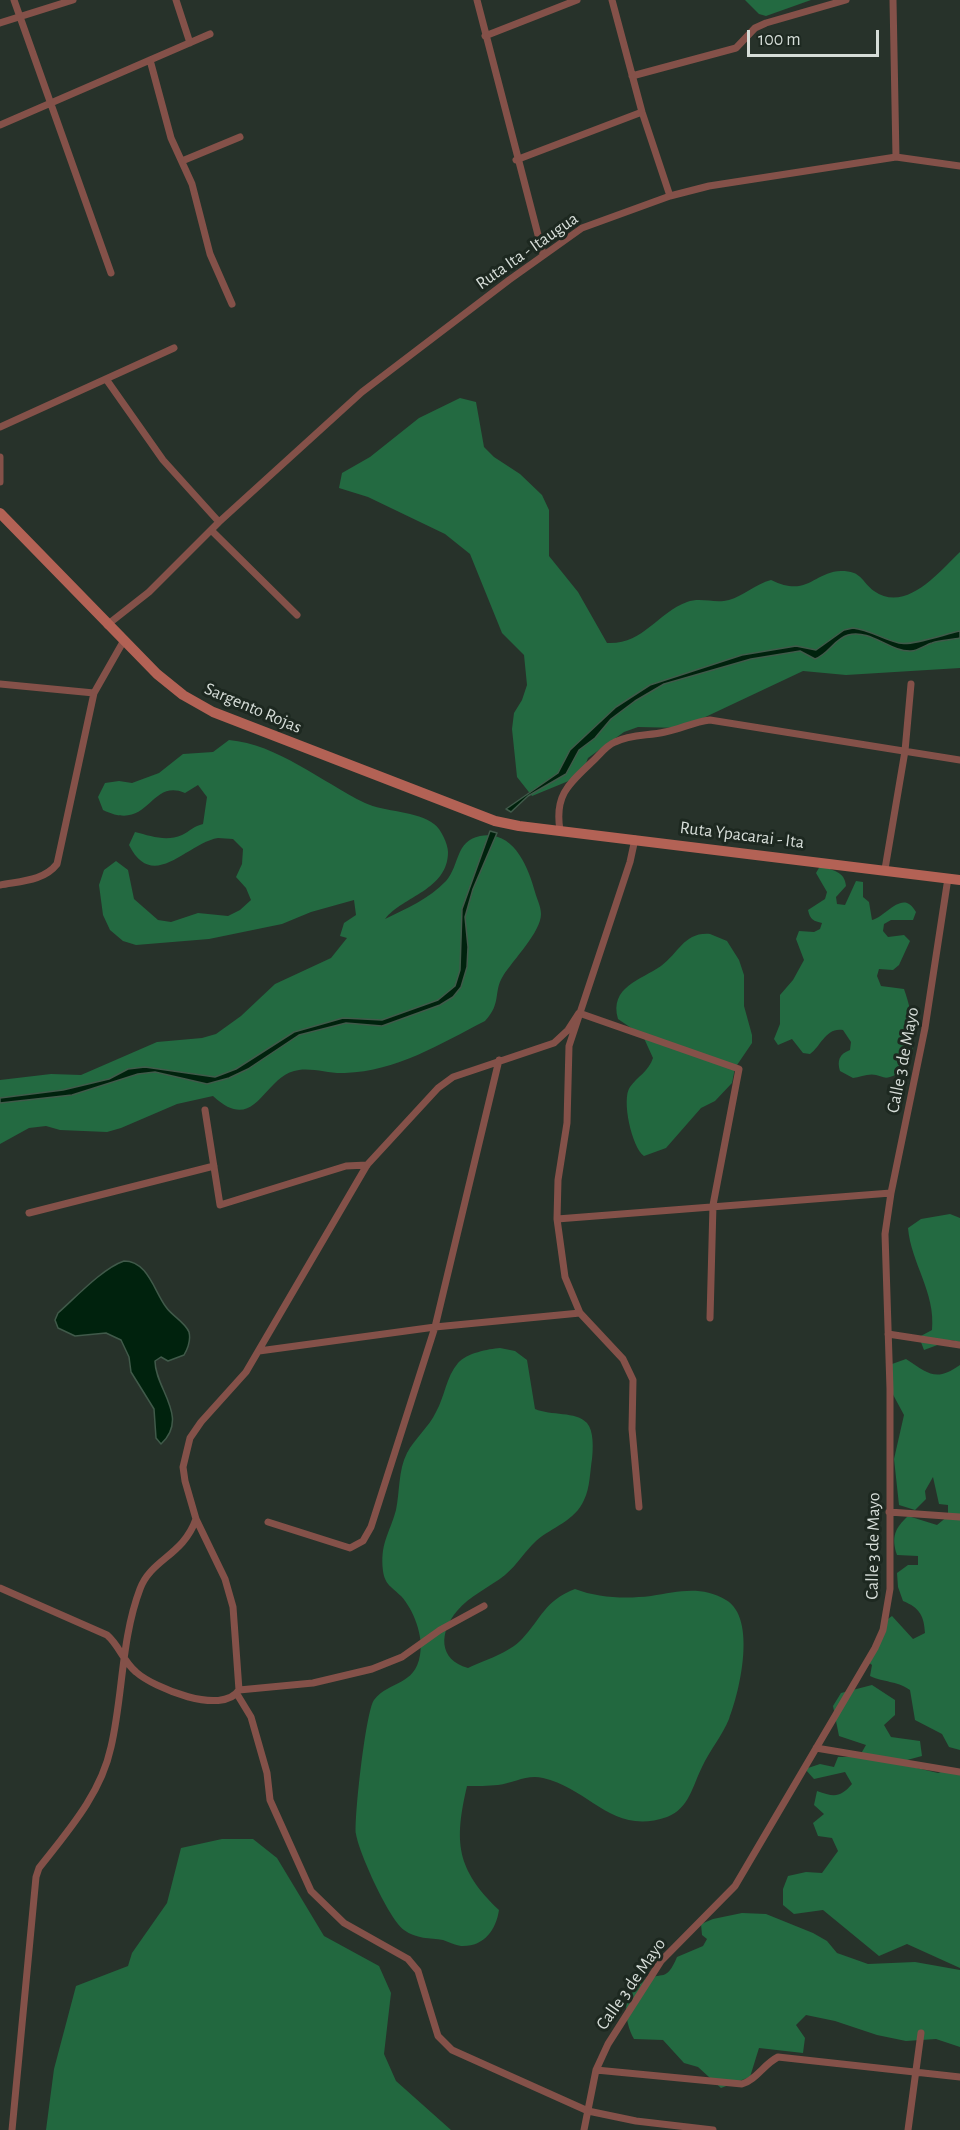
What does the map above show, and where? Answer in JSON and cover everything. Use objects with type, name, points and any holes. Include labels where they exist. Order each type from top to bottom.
[{"type":"street","points":[[14,0],[111,273]]},
{"type":"street","points":[[0,23],[73,0]]},
{"type":"street","points":[[176,0],[190,43]]},
{"type":"street","points":[[477,0],[516,160],[543,254]]},
{"type":"street","points":[[485,36],[577,0]]},
{"type":"street","points":[[612,0],[642,112],[670,196]]},
{"type":"street","points":[[632,76],[736,48],[755,28],[766,23],[846,0]]},
{"type":"street","points":[[893,0],[896,157]]},
{"type":"street","points":[[0,125],[210,34]]},
{"type":"street","points":[[150,60],[171,138],[192,184],[210,254],[232,304]]},
{"type":"street","points":[[516,160],[642,112]]},
{"type":"street","points":[[182,162],[240,137]]},
{"type":"street","name":"Ruta Ita - Itaugua","points":[[106,625],[149,592],[219,522],[362,392],[543,254],[582,228],[670,196],[709,186],[896,157],[960,166]]},
{"type":"street","points":[[0,426],[174,348]]},
{"type":"street","points":[[106,379],[163,459],[219,522]]},
{"type":"street","points":[[0,457],[0,482]]},
{"type":"street","name":"Sargento Rojas","points":[[0,513],[123,642],[183,695],[213,712],[495,821],[519,826]]},
{"type":"street","points":[[212,531],[297,615]]},
{"type":"street","points":[[0,885],[38,878],[51,872],[57,864],[94,693],[123,642]]},
{"type":"street","points":[[0,684],[94,693]]},
{"type":"street","points":[[885,869],[905,751],[911,684]]},
{"type":"street","points":[[560,830],[557,813],[562,795],[611,743],[642,734],[666,732],[690,722],[710,720],[960,760]]},
{"type":"street","name":"Ruta Ypacarai - Ita","points":[[519,826],[885,869],[960,880]]},
{"type":"street","points":[[635,839],[630,862],[569,1046],[567,1123],[558,1180],[557,1219],[565,1277],[580,1313],[623,1359],[633,1380],[632,1429],[639,1507]]},
{"type":"street","name":"Calle 3 de Mayo","points":[[584,2130],[596,2070],[608,2043],[662,1961],[735,1886],[883,1630],[890,1589],[885,1234],[891,1193],[927,1018],[948,878]]},
{"type":"street","points":[[579,1013],[568,1030],[554,1043],[453,1077],[438,1088],[367,1165],[246,1372],[201,1422],[190,1438],[183,1467],[195,1519],[225,1579],[233,1607],[238,1692],[254,1726],[267,1773],[270,1800],[306,1881],[318,1900],[344,1923],[408,1959],[418,1971],[438,2036],[452,2050],[588,2111],[636,2121],[713,2130]]},
{"type":"street","points":[[579,1013],[739,1069],[713,1205],[710,1318]]},
{"type":"street","points":[[268,1522],[350,1548],[363,1541],[370,1527],[435,1327],[499,1060]]},
{"type":"street","points":[[205,1110],[219,1205],[346,1166],[367,1165]]},
{"type":"street","points":[[29,1213],[213,1166]]},
{"type":"street","points":[[557,1219],[713,1205],[891,1193]]},
{"type":"street","points":[[259,1351],[435,1327],[580,1313]]},
{"type":"street","points":[[888,1334],[960,1345]]},
{"type":"street","points":[[889,1512],[960,1517]]},
{"type":"street","points":[[12,2130],[36,1878],[39,1868],[86,1807],[102,1774],[111,1748],[125,1659],[140,1588],[148,1574],[178,1549],[190,1534],[195,1519]]},
{"type":"street","points":[[0,1588],[107,1635],[115,1641],[135,1672],[176,1693],[221,1701],[238,1692],[313,1683],[372,1670],[402,1657],[440,1630],[484,1606]]},
{"type":"street","points":[[816,1748],[960,1772]]},
{"type":"street","points":[[908,2130],[921,2033]]},
{"type":"street","points":[[596,2070],[742,2084],[748,2082],[768,2061],[778,2057],[960,2077]]},
{"type":"green space","points":[[745,0],[811,0],[766,16],[759,14]]},
{"type":"green space","points":[[460,398],[476,402],[484,447],[494,457],[520,474],[542,495],[549,510],[549,556],[578,592],[607,643],[620,642],[640,634],[667,613],[687,602],[729,600],[771,580],[783,585],[794,586],[809,583],[831,572],[848,571],[857,575],[874,591],[886,597],[910,594],[932,579],[960,552],[960,668],[846,675],[803,671],[682,728],[638,727],[624,732],[588,758],[583,771],[571,780],[532,796],[517,777],[512,729],[514,713],[527,685],[524,655],[502,633],[470,554],[445,534],[368,497],[339,488],[342,473],[370,457],[419,418]]},
{"type":"green space","points":[[229,740],[247,743],[282,756],[365,803],[419,816],[437,826],[444,837],[448,852],[446,865],[441,875],[433,884],[402,904],[385,919],[417,903],[446,881],[462,848],[472,839],[492,836],[502,839],[518,852],[540,906],[540,921],[532,937],[503,976],[498,987],[494,1009],[485,1021],[400,1062],[364,1071],[334,1073],[299,1070],[287,1074],[250,1107],[240,1110],[228,1107],[213,1096],[177,1104],[107,1132],[60,1130],[46,1126],[29,1128],[0,1144],[0,1080],[51,1074],[81,1075],[157,1042],[202,1038],[216,1034],[241,1016],[275,984],[331,958],[347,938],[340,936],[344,923],[356,915],[354,900],[311,912],[282,924],[209,939],[136,945],[123,941],[110,930],[103,915],[99,885],[104,870],[116,861],[128,870],[134,899],[158,920],[171,922],[198,913],[228,916],[240,910],[251,900],[246,888],[236,877],[242,864],[243,849],[233,839],[218,838],[206,842],[160,865],[149,865],[138,859],[129,845],[135,832],[158,838],[170,838],[182,835],[203,824],[207,797],[198,785],[185,793],[173,790],[164,793],[131,815],[119,815],[103,810],[98,797],[105,783],[119,781],[132,783],[159,773],[183,754],[213,752]]},
{"type":"green space","points":[[820,866],[837,872],[845,881],[846,886],[836,897],[837,904],[845,905],[856,881],[863,882],[863,897],[869,902],[872,920],[900,903],[911,905],[916,912],[913,920],[891,920],[884,924],[883,931],[888,937],[904,935],[910,941],[899,965],[893,970],[879,969],[877,976],[881,986],[904,989],[913,1025],[912,1051],[908,1063],[901,1071],[890,1077],[884,1078],[870,1074],[853,1078],[840,1071],[840,1058],[850,1050],[851,1042],[843,1030],[832,1031],[810,1054],[803,1053],[792,1039],[778,1045],[774,1039],[780,1024],[780,995],[793,980],[804,960],[796,939],[799,931],[814,932],[820,929],[822,923],[813,920],[808,910],[825,899],[827,892],[816,873]]},
{"type":"green space","points":[[701,934],[710,934],[727,941],[739,960],[744,975],[744,1006],[752,1043],[735,1068],[732,1083],[715,1101],[701,1108],[666,1148],[644,1156],[635,1144],[629,1123],[627,1102],[630,1087],[649,1067],[653,1058],[643,1036],[618,1019],[616,1008],[618,999],[622,992],[636,980],[661,966],[688,940]]},
{"type":"green space","points":[[950,1214],[960,1218],[960,1342],[951,1340],[924,1350],[919,1337],[932,1330],[932,1316],[908,1228],[921,1219]]},
{"type":"green space","points":[[500,1348],[515,1351],[527,1360],[535,1409],[570,1415],[587,1423],[592,1440],[590,1480],[584,1500],[575,1513],[542,1536],[505,1575],[457,1611],[451,1619],[445,1636],[447,1652],[451,1659],[468,1668],[504,1652],[522,1639],[556,1599],[575,1589],[603,1596],[622,1597],[689,1591],[716,1595],[726,1600],[735,1609],[741,1622],[743,1656],[738,1691],[726,1725],[685,1802],[667,1817],[648,1821],[616,1816],[575,1791],[537,1777],[498,1785],[467,1786],[460,1823],[462,1854],[474,1881],[499,1910],[488,1936],[476,1944],[461,1946],[443,1940],[413,1935],[398,1923],[383,1900],[358,1843],[357,1808],[364,1743],[374,1700],[413,1672],[421,1648],[419,1631],[413,1615],[401,1596],[387,1583],[382,1561],[384,1546],[396,1510],[404,1460],[433,1417],[458,1363],[472,1354]]},
{"type":"green space","points":[[906,1359],[927,1372],[938,1375],[960,1365],[960,1750],[949,1747],[942,1734],[915,1720],[910,1690],[870,1676],[872,1665],[868,1662],[883,1630],[881,1624],[892,1616],[913,1639],[925,1633],[920,1613],[903,1601],[898,1587],[897,1573],[908,1565],[918,1565],[918,1556],[897,1555],[894,1538],[897,1529],[908,1516],[937,1525],[948,1516],[948,1505],[939,1504],[933,1477],[925,1491],[926,1499],[915,1510],[899,1505],[894,1459],[904,1415],[890,1389],[892,1364]]},
{"type":"green space","points":[[872,1685],[895,1700],[895,1715],[884,1725],[891,1737],[920,1741],[922,1756],[896,1763],[938,1773],[952,1768],[960,1772],[960,1968],[907,1944],[879,1956],[823,1910],[794,1914],[783,1905],[783,1889],[788,1876],[806,1872],[822,1873],[838,1851],[832,1838],[818,1836],[813,1823],[824,1814],[814,1805],[817,1791],[836,1795],[844,1792],[852,1784],[845,1772],[814,1779],[805,1769],[820,1764],[834,1767],[838,1757],[859,1757],[866,1745],[839,1736],[833,1706],[841,1693]]},
{"type":"green space","points":[[222,1839],[253,1839],[277,1858],[324,1936],[379,1966],[391,1993],[384,2054],[396,2081],[451,2130],[46,2130],[54,2069],[76,1986],[128,1966],[132,1953],[167,1903],[181,1848]]},
{"type":"green space","points":[[742,1913],[766,1914],[813,1933],[827,1941],[837,1953],[868,1964],[915,1962],[960,1970],[960,2047],[936,2039],[906,2041],[877,2035],[835,2021],[806,2015],[796,2025],[805,2038],[803,2053],[759,2048],[750,2077],[721,2088],[698,2067],[684,2063],[663,2040],[634,2039],[628,2024],[626,2006],[631,1991],[636,1985],[650,1977],[664,1975],[670,1970],[677,1957],[703,1946],[707,1939],[702,1935],[701,1924]]},
{"type":"shaded area","points":[[853,628],[899,643],[920,641],[960,631],[960,638],[935,642],[911,651],[896,648],[865,635],[848,635],[815,659],[800,651],[751,659],[664,684],[611,719],[595,738],[579,750],[566,774],[528,796],[511,812],[506,809],[558,773],[570,750],[616,707],[650,685],[742,655],[796,646],[816,650],[844,630]]},
{"type":"shaded area","points":[[490,831],[497,833],[473,889],[465,917],[467,967],[461,987],[453,997],[440,1005],[382,1026],[346,1023],[299,1035],[248,1069],[229,1078],[207,1084],[155,1072],[138,1074],[72,1095],[0,1103],[0,1098],[63,1090],[109,1079],[128,1069],[145,1067],[215,1077],[236,1069],[294,1032],[343,1018],[382,1020],[438,1000],[455,986],[460,970],[462,909]]},
{"type":"shaded area","points":[[124,1261],[132,1262],[145,1271],[166,1307],[189,1332],[189,1344],[184,1355],[168,1361],[161,1357],[155,1361],[156,1371],[172,1413],[169,1434],[161,1444],[156,1438],[154,1409],[131,1372],[129,1357],[121,1340],[106,1333],[75,1336],[58,1328],[55,1320],[58,1313],[90,1284],[107,1270]]}]
